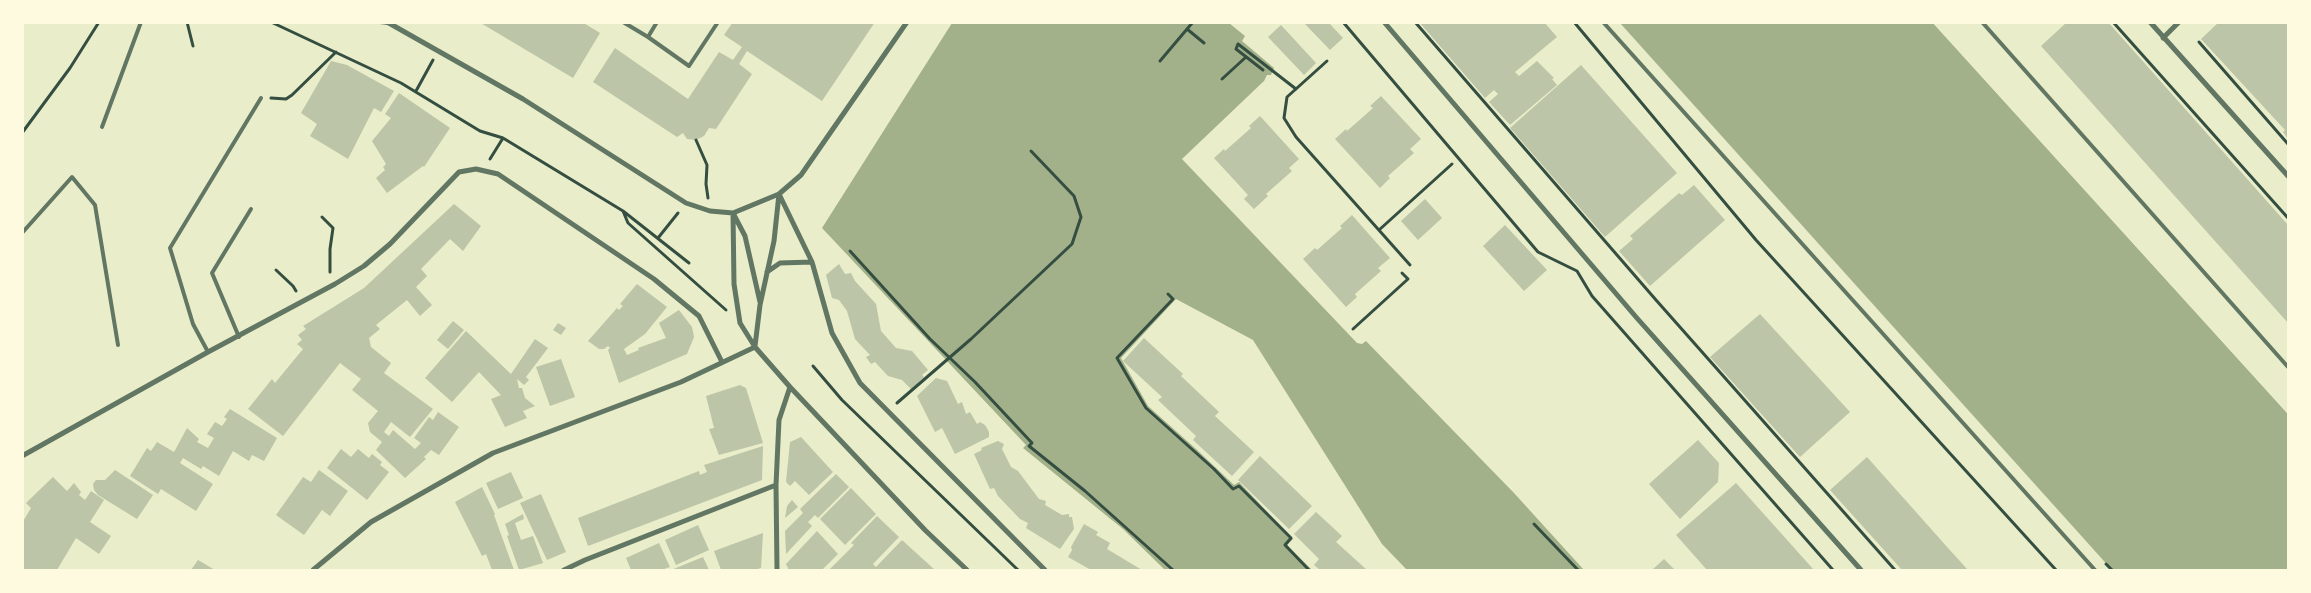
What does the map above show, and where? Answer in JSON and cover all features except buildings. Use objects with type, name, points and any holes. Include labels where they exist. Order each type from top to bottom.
[{"type":"street","points":[[388,23],[523,99],[686,203],[710,211],[733,213],[779,194],[801,175],[906,22]]},
{"type":"street","points":[[1384,22],[1636,317],[1862,570]]},
{"type":"street","points":[[2150,22],[2288,176]]},
{"type":"street","points":[[2164,38],[2180,22]]},
{"type":"street","points":[[22,456],[208,352],[335,284],[364,266],[390,244],[459,172],[476,170],[496,173],[654,279],[699,316],[722,362]]},
{"type":"street","points":[[779,194],[812,262],[832,333],[860,383],[1045,570]]},
{"type":"street","points":[[755,347],[760,305],[774,241],[779,194]]},
{"type":"street","points":[[733,213],[745,236],[760,305]]},
{"type":"street","points":[[733,213],[734,284],[740,323],[755,347],[790,387],[925,530],[967,570]]},
{"type":"street","points":[[767,272],[780,263],[812,262]]},
{"type":"street","points":[[313,570],[371,522],[493,453],[681,382],[755,347]]},
{"type":"street","points":[[777,570],[776,485],[778,420],[790,387]]},
{"type":"street","points":[[564,570],[776,485]]},
{"type":"lane","points":[[102,127],[141,22]]},
{"type":"lane","points":[[380,22],[388,23]]},
{"type":"lane","points":[[623,22],[689,66],[718,22]]},
{"type":"lane","points":[[648,37],[657,22]]},
{"type":"lane","points":[[1603,22],[2095,570]]},
{"type":"lane","points":[[1982,22],[2288,367]]},
{"type":"lane","points":[[208,352],[193,324],[170,248],[261,98]]},
{"type":"lane","points":[[22,233],[72,177],[96,205],[118,345]]},
{"type":"lane","points":[[239,337],[212,273],[251,209]]},
{"type":"path","points":[[22,133],[70,68],[99,22]]},
{"type":"path","points":[[186,22],[193,46]]},
{"type":"path","points":[[271,22],[416,91],[480,131],[503,138],[622,211],[689,263]]},
{"type":"path","points":[[1160,61],[1193,22]]},
{"type":"path","points":[[1344,22],[1538,252],[1577,271],[1592,296],[1833,570]]},
{"type":"path","points":[[1415,22],[1656,300],[1895,570]]},
{"type":"path","points":[[1574,22],[1756,240],[2056,570]]},
{"type":"path","points":[[2113,22],[2288,218]]},
{"type":"path","points":[[1187,29],[1204,43]]},
{"type":"path","points":[[2199,42],[2288,144]]},
{"type":"path","points":[[1263,70],[1236,49],[1238,44],[1296,89]]},
{"type":"path","points":[[416,91],[438,51]]},
{"type":"path","points":[[261,98],[286,99],[336,52]]},
{"type":"path","points":[[1222,79],[1246,57]]},
{"type":"path","points":[[1327,61],[1287,97],[1284,118],[1287,125],[1410,265]]},
{"type":"path","points":[[488,162],[503,138]]},
{"type":"path","points":[[696,140],[707,165],[706,184]]},
{"type":"path","points":[[888,410],[970,339],[1072,244],[1081,217],[1074,196],[1031,151]]},
{"type":"path","points":[[1379,230],[1452,164]]},
{"type":"path","points":[[622,211],[628,223],[740,323]]},
{"type":"path","points":[[322,217],[333,228],[329,271],[335,284]]},
{"type":"path","points":[[658,238],[674,219]]},
{"type":"path","points":[[850,252],[930,339],[975,382],[1032,443],[1029,446],[1085,491],[1173,570]]},
{"type":"path","points":[[276,270],[293,286]]},
{"type":"path","points":[[1352,329],[1408,279],[1402,273]]},
{"type":"path","points":[[1168,294],[1173,298],[1117,358],[1146,408],[1214,469],[1233,489],[1239,486],[1291,538],[1284,545],[1309,570]]},
{"type":"path","points":[[813,366],[842,400],[1018,570]]},
{"type":"path","points":[[1534,524],[1578,570]]},
{"type":"shaded area","points":[[952,23],[1229,23],[1245,36],[1242,41],[1274,68],[1271,75],[1267,75],[1264,81],[1182,159],[1357,343],[1362,344],[1366,341],[1514,493],[1584,570],[1407,570],[1382,544],[1253,340],[1176,299],[1121,358],[1148,406],[1234,485],[1239,482],[1293,539],[1287,545],[1312,570],[1165,570],[1123,529],[1023,448],[1026,445],[822,228]]},
{"type":"shaded area","points":[[1620,23],[1933,23],[2288,414],[2288,570],[2112,570]]},
{"type":"pier","points":[[1937,22],[2288,410],[2288,414],[1933,23]]}]
